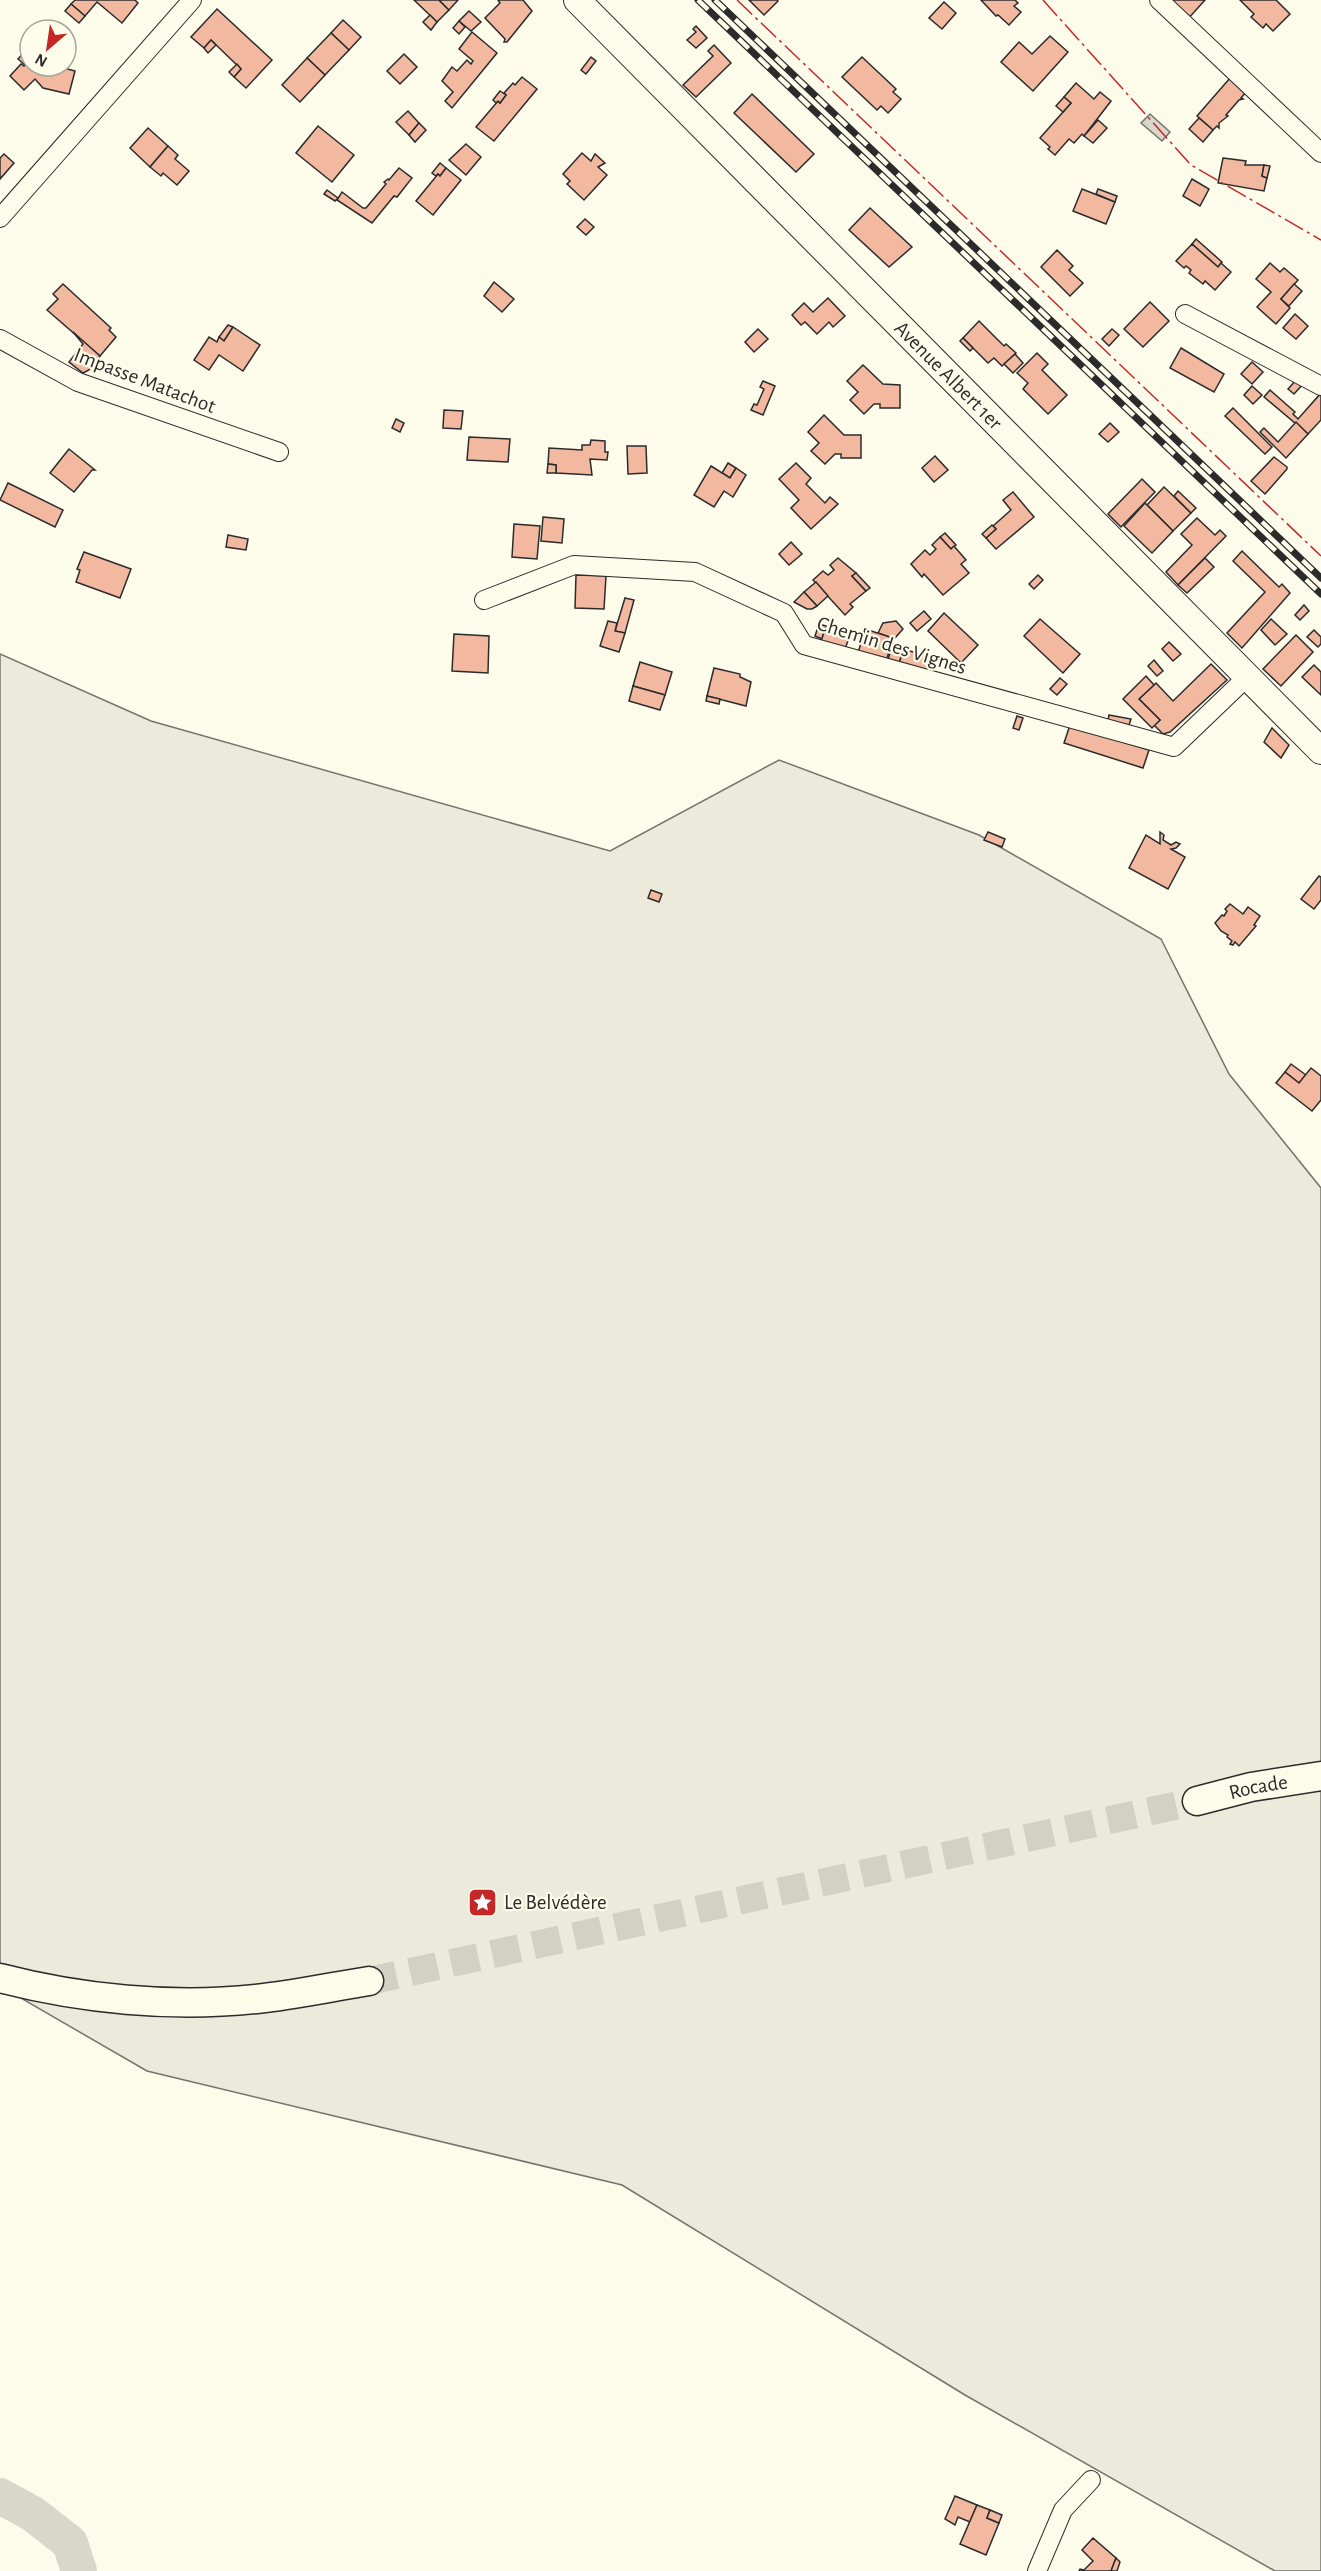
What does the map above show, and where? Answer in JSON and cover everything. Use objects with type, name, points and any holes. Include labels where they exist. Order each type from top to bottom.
[{"type":"main road","name":"Avenue Albert 1er","points":[[577,0],[1321,751]]},
{"type":"main road","name":"Rocade","points":[[1197,1801],[1251,1787],[1321,1776]]},
{"type":"main road","points":[[0,1978],[74,1993],[120,1999],[182,2001],[254,1999],[369,1981]]},
{"type":"street","points":[[0,218],[192,0]]},
{"type":"street","points":[[1159,0],[1321,153]]},
{"type":"street","points":[[1185,314],[1321,386]]},
{"type":"street","name":"Impasse Matachot","points":[[0,339],[78,382],[279,452]]},
{"type":"street","name":"Chemin des Vignes","points":[[484,600],[574,565],[695,572],[784,613],[804,645],[1174,747],[1247,677]]},
{"type":"street","points":[[1037,2571],[1063,2510],[1091,2480]]},
{"type":"shaded area","points":[[1150,114],[1170,132],[1162,141],[1141,123]]},
{"type":"shaded area","points":[[0,654],[151,721],[610,851],[779,760],[979,835],[1161,939],[1229,1074],[1321,1188],[1321,2571],[1275,2571],[965,2395],[622,2185],[147,2071],[0,1986]]},
{"type":"building","points":[[75,0],[135,0],[138,3],[122,23],[97,2],[85,16],[71,4]]},
{"type":"building","points":[[414,0],[439,0],[449,10],[437,22]]},
{"type":"building","points":[[439,0],[458,0],[449,10]]},
{"type":"building","points":[[498,0],[523,0],[532,11],[507,42],[504,42],[505,39],[485,18],[500,3]]},
{"type":"building","points":[[749,0],[777,0],[778,1],[764,15]]},
{"type":"building","points":[[981,0],[1015,0],[1018,3],[1014,6],[1021,12],[1009,25],[998,15],[996,16]]},
{"type":"building","points":[[1165,0],[1205,0],[1187,20]]},
{"type":"building","points":[[1240,0],[1276,0],[1290,14],[1273,31],[1266,24],[1263,28],[1251,17],[1254,14]]},
{"type":"building","points":[[944,2],[956,13],[942,29],[929,18]]},
{"type":"building","points":[[71,4],[85,16],[79,23],[78,18],[73,18],[65,11]]},
{"type":"building","points":[[217,9],[272,60],[246,88],[234,77],[241,69],[211,40],[204,48],[191,37]]},
{"type":"building","points":[[469,11],[481,22],[471,31],[459,21]]},
{"type":"building","points":[[430,15],[437,22],[431,30],[423,22]]},
{"type":"building","points":[[343,20],[361,37],[349,50],[331,33]]},
{"type":"building","points":[[459,21],[465,27],[459,34],[453,28]]},
{"type":"building","points":[[696,26],[707,38],[696,48],[687,40],[696,32],[693,29]]},
{"type":"building","points":[[472,32],[497,53],[452,108],[445,101],[453,92],[442,81],[452,67],[457,71],[467,60],[471,64],[473,61],[459,49]]},
{"type":"building","points":[[331,33],[349,50],[325,75],[307,58]]},
{"type":"building","points":[[1050,36],[1068,52],[1033,91],[1001,62],[1019,42],[1032,54]]},
{"type":"building","points":[[211,40],[216,45],[208,53],[204,48]]},
{"type":"building","points":[[714,45],[731,63],[696,97],[683,85],[713,56],[708,51]]},
{"type":"building","points":[[404,54],[417,67],[400,84],[387,71]]},
{"type":"building","points":[[591,57],[596,61],[586,74],[581,70]]},
{"type":"building","points":[[862,57],[896,89],[893,92],[901,99],[888,113],[881,106],[877,110],[842,77]]},
{"type":"building","points":[[307,58],[325,75],[300,102],[282,85]]},
{"type":"building","points":[[237,64],[241,69],[234,77],[229,72]]},
{"type":"building","points":[[18,67],[18,78],[73,78],[69,94],[43,88],[35,79],[24,90],[10,76]]},
{"type":"building","points":[[522,77],[537,89],[494,141],[476,127],[498,101],[500,103],[506,95],[504,93],[513,83],[515,85]]},
{"type":"building","points":[[1230,78],[1246,92],[1241,98],[1243,99],[1239,100],[1226,115],[1228,116],[1219,123],[1219,128],[1217,126],[1213,130],[1197,116]]},
{"type":"building","points":[[1076,83],[1094,99],[1100,92],[1111,101],[1084,136],[1082,134],[1074,143],[1069,139],[1055,155],[1040,138],[1071,103],[1064,97]]},
{"type":"building","points":[[500,91],[506,95],[500,103],[498,101],[496,103],[493,100]]},
{"type":"building","points":[[752,94],[814,154],[796,172],[734,113]]},
{"type":"building","points":[[1064,97],[1071,103],[1063,112],[1056,106]]},
{"type":"building","points":[[408,111],[419,123],[409,135],[396,122]]},
{"type":"building","points":[[1199,118],[1213,130],[1203,142],[1189,129]]},
{"type":"building","points":[[1098,120],[1107,128],[1093,143],[1084,136]]},
{"type":"building","points":[[419,123],[426,130],[415,142],[409,135]]},
{"type":"building","points":[[318,126],[354,155],[332,182],[296,153]]},
{"type":"building","points":[[148,128],[168,146],[150,167],[130,148]]},
{"type":"building","points":[[466,144],[481,157],[466,175],[449,160]]},
{"type":"building","points":[[168,146],[178,155],[175,159],[189,171],[177,185],[163,173],[161,176],[150,167]]},
{"type":"building","points":[[582,153],[591,161],[595,154],[605,163],[598,167],[607,175],[584,200],[567,184],[570,181],[563,174]]},
{"type":"building","points":[[4,154],[14,163],[0,179],[0,158]]},
{"type":"building","points":[[1223,158],[1246,161],[1245,165],[1264,165],[1262,176],[1267,178],[1264,191],[1218,183]]},
{"type":"building","points":[[440,163],[446,168],[440,176],[438,174],[436,176],[432,173]]},
{"type":"building","points":[[1264,165],[1270,166],[1267,178],[1262,176]]},
{"type":"building","points":[[399,168],[412,178],[372,223],[337,200],[342,192],[366,208],[386,184],[384,182],[389,180]]},
{"type":"building","points":[[446,168],[461,180],[433,215],[416,201],[438,174],[440,176]]},
{"type":"building","points":[[1192,179],[1209,189],[1200,206],[1183,196]]},
{"type":"building","points":[[1082,189],[1115,202],[1106,224],[1073,211]]},
{"type":"building","points":[[1098,189],[1117,196],[1115,202],[1096,194]]},
{"type":"building","points":[[327,190],[338,198],[335,201],[324,194]]},
{"type":"building","points":[[870,208],[912,247],[889,267],[849,230]]},
{"type":"building","points":[[585,219],[594,227],[586,235],[577,227]]},
{"type":"building","points":[[1196,239],[1222,262],[1218,267],[1192,244]]},
{"type":"building","points":[[1192,244],[1218,267],[1221,263],[1231,272],[1215,290],[1205,281],[1203,284],[1189,273],[1191,270],[1186,266],[1184,268],[1176,261]]},
{"type":"building","points":[[1057,250],[1073,266],[1069,270],[1083,283],[1070,296],[1041,267]]},
{"type":"building","points":[[1270,263],[1280,272],[1284,268],[1298,280],[1281,299],[1290,308],[1276,324],[1257,307],[1271,292],[1256,279]]},
{"type":"building","points":[[494,282],[514,299],[502,312],[484,296]]},
{"type":"building","points":[[63,284],[111,328],[109,330],[116,337],[100,356],[47,310],[58,299],[53,294]]},
{"type":"building","points":[[1294,284],[1302,291],[1289,306],[1281,299]]},
{"type":"building","points":[[828,298],[845,316],[833,327],[829,322],[817,334],[805,322],[801,325],[792,315],[804,303],[813,312]]},
{"type":"building","points":[[1150,302],[1169,321],[1143,347],[1124,329]]},
{"type":"building","points":[[1295,314],[1308,326],[1296,339],[1283,328]]},
{"type":"building","points":[[979,321],[1004,346],[1006,344],[1016,353],[1002,366],[994,358],[988,363],[963,338]]},
{"type":"building","points":[[228,325],[233,327],[224,341],[219,337]]},
{"type":"building","points":[[233,327],[260,345],[243,371],[219,355],[209,370],[194,360],[209,337],[217,342],[219,337],[224,341]]},
{"type":"building","points":[[758,329],[768,339],[754,352],[745,342]]},
{"type":"building","points":[[1112,329],[1119,335],[1109,346],[1102,339]]},
{"type":"building","points":[[73,332],[100,356],[89,370],[83,373],[69,362],[83,344]]},
{"type":"building","points":[[963,338],[973,348],[970,351],[960,341]]},
{"type":"building","points":[[1181,348],[1224,374],[1214,392],[1170,368]]},
{"type":"building","points":[[1037,353],[1048,364],[1042,370],[1067,395],[1048,414],[1023,389],[1028,383],[1017,373]]},
{"type":"building","points":[[1015,354],[1023,363],[1013,373],[1004,364]]},
{"type":"building","points":[[1252,362],[1263,372],[1252,384],[1241,374]]},
{"type":"building","points":[[863,365],[883,384],[900,385],[900,408],[880,408],[880,404],[874,404],[864,414],[850,400],[858,392],[847,381]]},
{"type":"building","points":[[1297,379],[1303,384],[1294,394],[1288,389]]},
{"type":"building","points":[[763,381],[775,386],[763,415],[751,410],[754,404],[757,405],[764,389],[760,387]]},
{"type":"building","points":[[1252,386],[1262,395],[1253,404],[1244,395]]},
{"type":"building","points":[[1270,390],[1295,412],[1293,414],[1298,419],[1321,393],[1321,420],[1308,434],[1264,397]]},
{"type":"building","points":[[1233,408],[1272,447],[1265,454],[1225,416]]},
{"type":"building","points":[[444,410],[463,411],[461,429],[443,428]]},
{"type":"building","points":[[824,415],[844,435],[861,435],[861,458],[841,458],[841,454],[835,454],[825,464],[811,451],[819,443],[808,432]]},
{"type":"building","points":[[396,419],[404,423],[400,432],[392,428]]},
{"type":"building","points":[[1296,422],[1308,434],[1286,458],[1260,432],[1264,428],[1278,442]]},
{"type":"building","points":[[1110,423],[1119,432],[1108,442],[1099,434]]},
{"type":"building","points":[[469,437],[510,439],[508,462],[467,460]]},
{"type":"building","points":[[591,440],[605,441],[605,452],[608,452],[607,460],[590,459],[592,475],[556,473],[556,465],[548,464],[549,448],[582,450],[582,445],[590,445]]},
{"type":"building","points":[[627,446],[646,446],[647,473],[628,474]]},
{"type":"building","points":[[69,449],[95,470],[92,470],[74,492],[50,473]]},
{"type":"building","points":[[935,456],[948,470],[934,482],[922,468]]},
{"type":"building","points":[[1274,457],[1287,469],[1265,494],[1251,481]]},
{"type":"building","points":[[728,463],[736,468],[730,478],[722,473]]},
{"type":"building","points":[[796,463],[811,478],[806,484],[825,503],[830,497],[838,504],[811,529],[791,508],[799,500],[779,479]]},
{"type":"building","points":[[548,464],[556,465],[556,473],[547,473]]},
{"type":"building","points":[[711,466],[730,478],[736,468],[746,475],[733,497],[724,491],[714,507],[694,495]]},
{"type":"building","points":[[1142,479],[1155,492],[1121,527],[1108,514]]},
{"type":"building","points":[[8,483],[63,510],[55,527],[0,500]]},
{"type":"building","points":[[1164,487],[1191,513],[1173,531],[1147,505]]},
{"type":"building","points":[[1178,491],[1196,508],[1191,513],[1174,496]]},
{"type":"building","points":[[1013,492],[1034,517],[996,549],[986,538],[996,529],[993,526],[1011,510],[1003,500]]},
{"type":"building","points":[[1145,503],[1173,531],[1152,553],[1124,526]]},
{"type":"building","points":[[543,517],[564,519],[562,543],[541,541]]},
{"type":"building","points":[[1197,518],[1215,535],[1220,530],[1226,536],[1178,585],[1166,572],[1192,545],[1181,534]]},
{"type":"building","points":[[514,524],[540,526],[537,559],[512,557]]},
{"type":"building","points":[[992,525],[996,529],[986,538],[982,534]]},
{"type":"building","points":[[945,533],[956,545],[951,549],[940,537]]},
{"type":"building","points":[[228,535],[248,539],[246,550],[226,547]]},
{"type":"building","points":[[940,537],[951,549],[954,546],[966,560],[961,564],[969,573],[943,595],[924,574],[922,577],[911,564],[925,550],[930,555],[936,549],[932,545]]},
{"type":"building","points":[[791,542],[802,554],[789,565],[779,554]]},
{"type":"building","points":[[1242,551],[1279,587],[1282,584],[1290,593],[1242,648],[1227,633],[1265,592],[1233,561]]},
{"type":"building","points":[[84,552],[131,569],[120,598],[76,582],[80,570],[77,569]]},
{"type":"building","points":[[838,558],[856,573],[852,576],[866,591],[850,604],[853,607],[845,615],[813,580],[823,571],[828,575],[834,570],[830,565]]},
{"type":"building","points":[[1205,558],[1214,567],[1187,593],[1178,585]]},
{"type":"building","points":[[856,573],[870,588],[866,591],[852,576]]},
{"type":"building","points":[[576,575],[606,576],[604,609],[575,608]]},
{"type":"building","points":[[1038,575],[1043,580],[1034,589],[1029,584]]},
{"type":"building","points":[[816,582],[828,596],[817,606],[804,592]]},
{"type":"building","points":[[804,592],[817,606],[807,609],[794,602]]},
{"type":"building","points":[[625,598],[634,600],[625,633],[615,631]]},
{"type":"building","points":[[1304,605],[1309,611],[1300,620],[1295,615]]},
{"type":"building","points":[[924,611],[931,619],[917,631],[910,623]]},
{"type":"building","points":[[944,613],[978,645],[961,663],[928,631]]},
{"type":"building","points":[[1040,619],[1080,654],[1063,673],[1024,636]]},
{"type":"building","points":[[1271,619],[1287,634],[1275,645],[1261,630]]},
{"type":"building","points":[[608,621],[617,623],[615,631],[625,633],[619,652],[600,646]]},
{"type":"building","points":[[896,621],[903,629],[894,639],[878,633],[883,623]]},
{"type":"building","points":[[819,624],[826,626],[822,639],[815,636]]},
{"type":"building","points":[[865,629],[893,638],[886,662],[858,653]]},
{"type":"building","points":[[825,630],[849,638],[845,649],[821,641]]},
{"type":"building","points":[[1314,630],[1321,637],[1321,644],[1318,647],[1307,637]]},
{"type":"building","points":[[454,634],[489,636],[488,673],[452,671]]},
{"type":"building","points":[[1296,635],[1313,652],[1281,686],[1263,669]]},
{"type":"building","points":[[1169,642],[1181,654],[1173,661],[1162,649]]},
{"type":"building","points":[[892,645],[904,649],[899,663],[888,660]]},
{"type":"building","points":[[904,649],[931,658],[926,673],[899,663]]},
{"type":"building","points":[[1154,660],[1163,671],[1157,676],[1148,666]]},
{"type":"building","points":[[640,662],[672,672],[665,695],[633,686]]},
{"type":"building","points":[[1211,664],[1227,680],[1170,732],[1163,734],[1154,725],[1160,720],[1139,699],[1156,683],[1173,701]]},
{"type":"building","points":[[1314,665],[1321,672],[1321,695],[1302,677]]},
{"type":"building","points":[[714,668],[740,674],[740,677],[751,682],[746,706],[707,696]]},
{"type":"building","points":[[1146,676],[1154,685],[1139,699],[1160,720],[1152,728],[1123,699]]},
{"type":"building","points":[[1060,678],[1067,684],[1057,695],[1050,689]]},
{"type":"building","points":[[633,686],[665,695],[660,710],[629,701]]},
{"type":"building","points":[[707,696],[720,699],[719,704],[706,701]]},
{"type":"building","points":[[1109,715],[1131,719],[1129,725],[1108,720]]},
{"type":"building","points":[[1017,716],[1023,718],[1019,730],[1013,728]]},
{"type":"building","points":[[1070,725],[1149,750],[1143,768],[1064,743]]},
{"type":"building","points":[[1272,728],[1289,745],[1281,758],[1264,742]]},
{"type":"building","points":[[988,832],[1005,839],[1002,847],[984,840]]},
{"type":"building","points":[[1160,832],[1164,835],[1163,840],[1171,845],[1176,842],[1180,844],[1171,849],[1185,857],[1168,889],[1129,868],[1146,835],[1160,844]]},
{"type":"building","points":[[1319,876],[1321,877],[1321,900],[1314,909],[1301,899]]},
{"type":"building","points":[[651,890],[662,894],[659,902],[648,898]]},
{"type":"building","points":[[1230,904],[1243,914],[1248,907],[1260,916],[1254,925],[1256,926],[1239,946],[1235,942],[1233,945],[1230,944],[1232,941],[1227,937],[1228,935],[1221,931],[1215,923],[1222,915],[1224,916],[1227,911],[1225,909]]},
{"type":"building","points":[[1291,1064],[1306,1075],[1299,1083],[1285,1072]]},
{"type":"building","points":[[1311,1068],[1321,1076],[1321,1100],[1312,1111],[1276,1083],[1285,1072],[1299,1083]]},
{"type":"building","points":[[955,2496],[977,2505],[970,2522],[958,2517],[955,2525],[945,2519]]},
{"type":"building","points":[[977,2505],[990,2510],[987,2518],[999,2523],[986,2555],[960,2544]]},
{"type":"building","points":[[990,2510],[1002,2515],[999,2523],[987,2518]]},
{"type":"building","points":[[1093,2538],[1116,2558],[1111,2571],[1079,2571],[1084,2570],[1093,2561],[1082,2550]]},
{"type":"building","points":[[1116,2558],[1120,2562],[1117,2571],[1111,2571]]},
{"type":"waterway","points":[[0,2496],[33,2514],[70,2543],[79,2571]]},
{"type":"tunnel","points":[[369,1981],[1197,1801]]},
{"type":"railway","points":[[698,0],[1321,594]]},
{"type":"railway","points":[[715,0],[1321,578]]},
{"type":"power","points":[[737,0],[1321,556]]},
{"type":"power","points":[[1043,0],[1191,165],[1321,240]]},
{"type":"place","name":"Le Belvédère","points":[[483,1902]]}]
